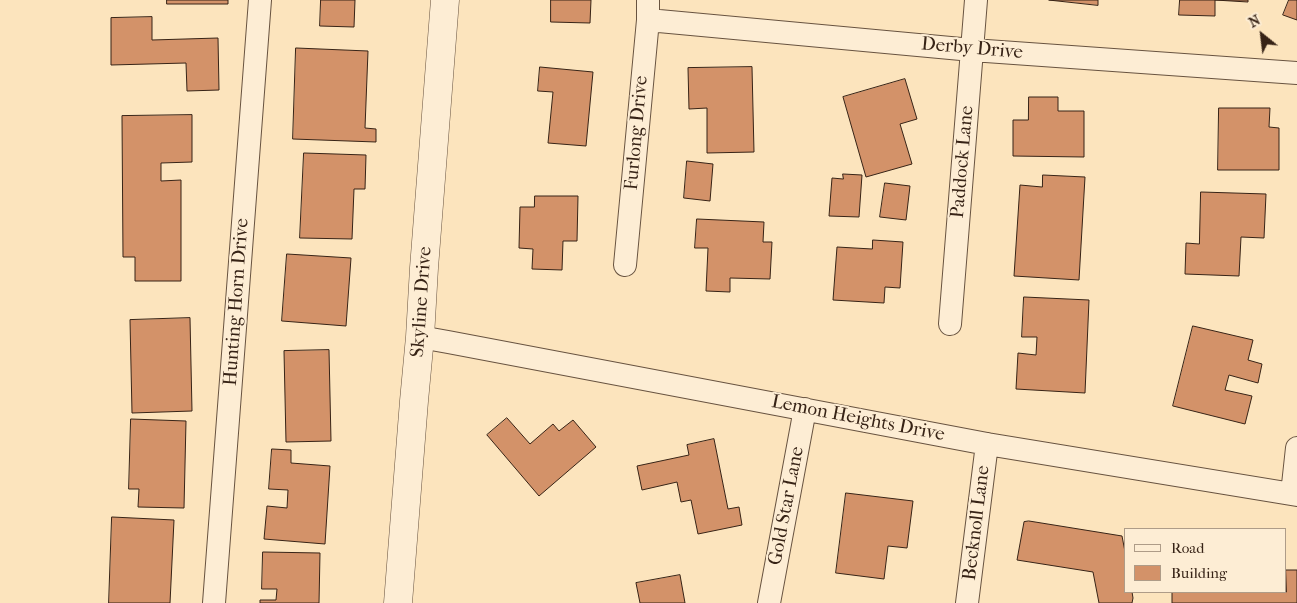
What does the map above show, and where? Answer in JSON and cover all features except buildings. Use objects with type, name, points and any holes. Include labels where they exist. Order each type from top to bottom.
[{"type":"street","name":"Hunting Horn Drive","points":[[214,603],[260,0]]},
{"type":"street","name":"Skyline Drive","points":[[398,603],[445,0]]},
{"type":"street","name":"Paddock Lane","points":[[950,324],[976,0]]},
{"type":"street","name":"Derby Drive","points":[[648,10],[972,50],[1297,73]]},
{"type":"street","name":"Furlong Drive","points":[[625,265],[648,10]]},
{"type":"street","name":"Lemon Heights Drive","points":[[420,337],[987,444],[1295,495]]},
{"type":"street","name":"Gold Star Lane","points":[[769,603],[806,409]]},
{"type":"street","name":"Becknoll Lane","points":[[967,603],[987,444]]},
{"type":"street","points":[[1295,495],[1297,448]]}]
